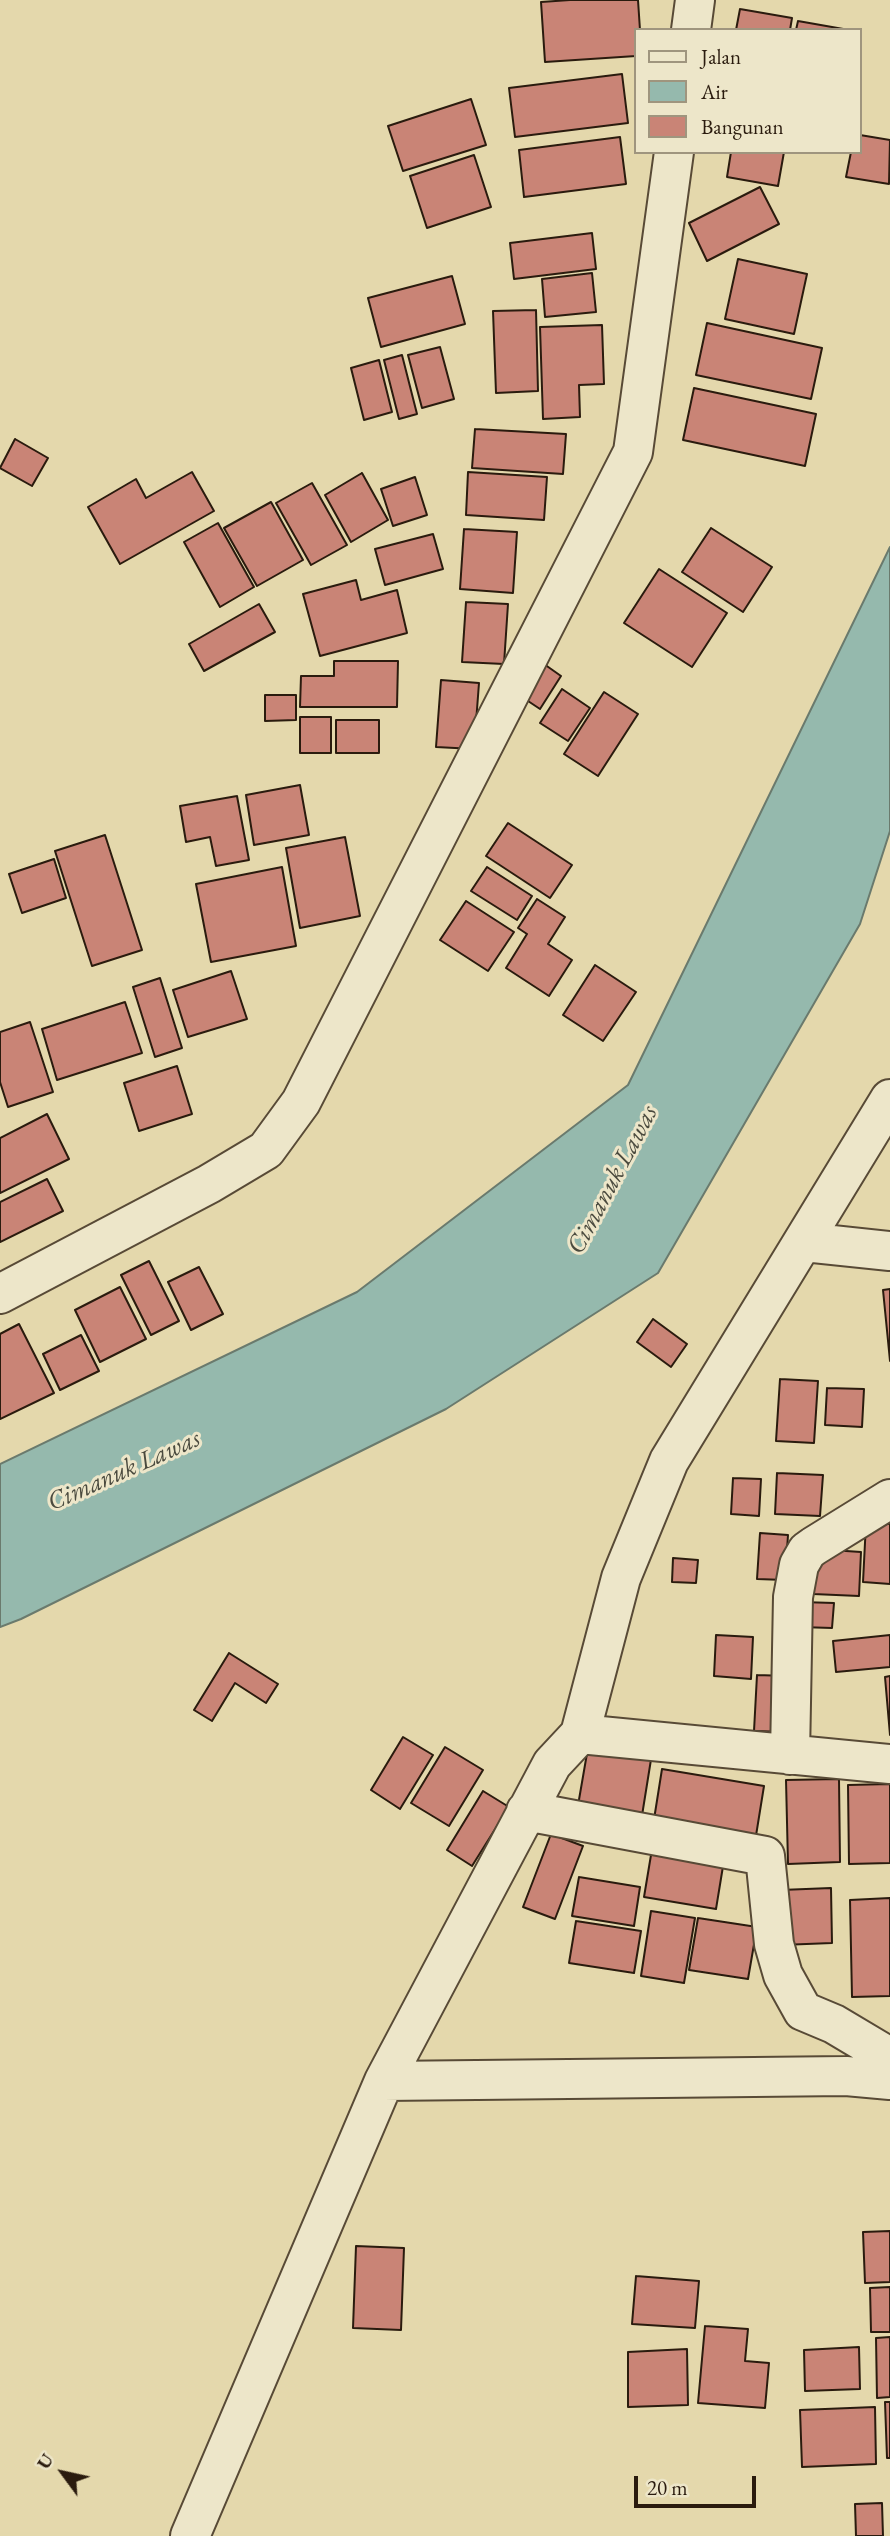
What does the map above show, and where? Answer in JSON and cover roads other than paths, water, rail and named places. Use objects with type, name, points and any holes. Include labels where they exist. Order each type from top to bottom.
[{"type":"street","points":[[691,28],[695,0]]},
{"type":"street","points":[[0,1294],[209,1185],[266,1150],[302,1102],[633,452],[674,154]]},
{"type":"street","points":[[190,2536],[383,2081],[552,1764],[580,1734],[621,1578],[669,1461],[890,1099]]},
{"type":"street","points":[[804,1242],[890,1251]]},
{"type":"street","points":[[790,1755],[793,1597],[799,1564],[807,1551],[890,1499]]},
{"type":"street","points":[[580,1734],[890,1764]]},
{"type":"street","points":[[526,1811],[765,1856],[774,1944],[783,1975],[803,2011],[834,2024],[887,2054],[890,2063]]},
{"type":"street","points":[[383,2081],[846,2076],[890,2080]]},
{"type":"water","name":"Cimanuk Lawas","points":[[890,547],[890,831],[860,924],[658,1273],[446,1409],[0,1627],[0,1464],[357,1292],[628,1085]]}]
